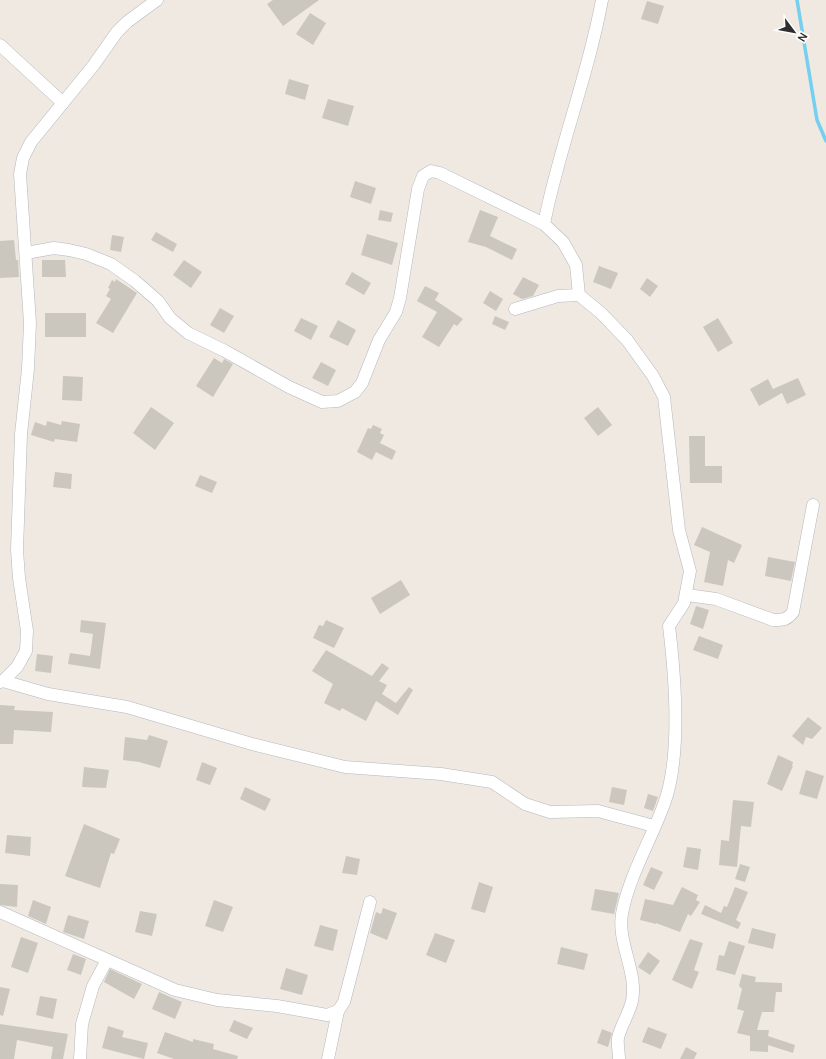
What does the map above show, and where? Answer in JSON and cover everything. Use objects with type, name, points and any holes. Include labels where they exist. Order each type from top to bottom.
[{"type":"street","points":[[2,682],[17,667],[26,651],[27,631],[19,578],[17,550],[21,434],[28,369],[30,323],[20,174],[22,158],[31,142],[117,32],[127,22],[157,0]]},
{"type":"street","points":[[544,224],[551,191],[591,53],[602,0]]},
{"type":"street","points":[[0,45],[63,103]]},
{"type":"street","points":[[26,253],[54,248],[86,254],[111,264],[135,281],[158,301],[170,318],[188,333],[225,351],[289,387],[322,402],[338,401],[355,392],[362,383],[379,340],[396,312],[402,290],[418,189],[423,176],[431,171],[544,224],[563,242],[576,265],[579,295]]},
{"type":"street","points":[[515,309],[558,296],[579,295],[601,313],[627,340],[653,376],[664,397],[679,530],[690,572],[687,595],[684,603],[669,626],[674,670],[675,730],[672,771],[664,803],[630,887],[622,914],[622,936],[633,982],[632,1001],[618,1039],[619,1059]]},
{"type":"street","points":[[687,595],[716,599],[773,620],[783,620],[788,618],[794,612],[813,505]]},
{"type":"street","points":[[2,682],[48,694],[127,707],[252,744],[345,767],[441,774],[492,782],[525,804],[550,812],[598,811],[654,826]]},
{"type":"street","points":[[328,1059],[338,1011],[344,1002],[370,902]]},
{"type":"street","points":[[0,912],[175,990],[217,1000],[277,1006],[327,1015],[338,1011]]},
{"type":"street","points":[[80,1059],[82,1024],[93,986],[107,960]]},
{"type":"building","points":[[273,0],[319,0],[283,26],[267,4]]},
{"type":"building","points":[[647,1],[664,6],[658,24],[641,19]]},
{"type":"building","points":[[310,13],[326,23],[313,45],[296,34]]},
{"type":"building","points":[[289,79],[309,85],[305,100],[285,94]]},
{"type":"building","points":[[328,99],[354,106],[348,126],[322,118]]},
{"type":"building","points":[[355,181],[376,188],[371,204],[350,197]]},
{"type":"building","points":[[380,210],[393,213],[391,222],[378,220]]},
{"type":"building","points":[[480,210],[498,217],[490,236],[517,249],[512,260],[486,247],[468,242]]},
{"type":"building","points":[[156,232],[177,244],[173,252],[151,240]]},
{"type":"building","points":[[367,234],[398,243],[392,265],[361,255]]},
{"type":"building","points":[[112,235],[124,237],[121,252],[110,250]]},
{"type":"building","points":[[14,240],[16,260],[18,260],[19,277],[0,278],[0,241]]},
{"type":"building","points":[[42,260],[65,260],[66,277],[42,277]]},
{"type":"building","points":[[184,260],[202,272],[191,288],[173,275]]},
{"type":"building","points":[[599,266],[618,273],[611,289],[593,282]]},
{"type":"building","points":[[352,272],[371,283],[364,295],[345,284]]},
{"type":"building","points":[[523,277],[539,285],[533,296],[522,299],[513,294]]},
{"type":"building","points":[[647,278],[658,286],[650,297],[640,289]]},
{"type":"building","points":[[116,279],[137,293],[113,333],[96,323],[111,299],[106,296],[110,289],[108,288],[112,280],[115,282]]},
{"type":"building","points":[[425,286],[439,293],[435,300],[463,319],[457,326],[454,324],[439,347],[422,337],[437,312],[417,301]]},
{"type":"building","points":[[490,291],[503,299],[496,311],[483,303]]},
{"type":"building","points":[[220,308],[234,316],[224,333],[210,325]]},
{"type":"building","points":[[45,313],[86,313],[86,337],[45,337]]},
{"type":"building","points":[[495,316],[509,322],[505,330],[492,324]]},
{"type":"building","points":[[301,318],[318,326],[311,340],[294,331]]},
{"type":"building","points":[[718,318],[733,343],[718,352],[703,327]]},
{"type":"building","points":[[338,320],[356,330],[348,346],[329,337]]},
{"type":"building","points":[[214,358],[222,363],[224,359],[233,364],[213,397],[196,386]]},
{"type":"building","points":[[321,362],[336,370],[328,386],[312,378]]},
{"type":"building","points":[[63,376],[83,377],[82,401],[62,400]]},
{"type":"building","points":[[798,378],[806,395],[787,404],[782,393],[759,406],[750,389],[768,379],[773,389]]},
{"type":"building","points":[[151,407],[174,423],[155,450],[133,433]]},
{"type":"building","points":[[598,407],[612,425],[598,436],[584,418]]},
{"type":"building","points":[[47,421],[61,425],[62,421],[80,424],[77,442],[55,439],[54,442],[31,435],[35,422],[46,426]]},
{"type":"building","points":[[373,425],[382,429],[380,433],[384,435],[380,443],[396,451],[392,460],[376,452],[372,460],[357,452],[368,428],[371,429]]},
{"type":"building","points":[[689,436],[705,436],[705,466],[722,466],[722,483],[690,483]]},
{"type":"building","points":[[55,472],[72,474],[71,489],[53,487]]},
{"type":"building","points":[[200,475],[217,482],[212,493],[195,486]]},
{"type":"building","points":[[702,527],[742,545],[734,563],[728,560],[723,586],[704,582],[710,552],[694,545]]},
{"type":"building","points":[[768,557],[795,562],[791,581],[765,576]]},
{"type":"building","points":[[401,580],[410,595],[380,614],[371,598]]},
{"type":"building","points":[[696,606],[709,610],[703,629],[690,624]]},
{"type":"building","points":[[81,620],[106,623],[100,669],[68,664],[70,653],[90,656],[93,634],[80,632]]},
{"type":"building","points":[[326,620],[344,628],[334,648],[313,638],[319,625],[323,626]]},
{"type":"building","points":[[699,636],[723,645],[718,659],[693,650]]},
{"type":"building","points":[[326,650],[372,676],[382,663],[389,668],[379,681],[387,685],[382,694],[396,703],[409,687],[413,690],[398,715],[376,701],[366,721],[342,708],[340,711],[324,703],[333,684],[312,671]]},
{"type":"building","points":[[37,654],[53,656],[51,673],[35,671]]},
{"type":"building","points":[[0,705],[15,706],[14,710],[53,712],[51,732],[14,730],[13,744],[0,744]]},
{"type":"building","points":[[808,717],[822,728],[812,739],[806,737],[803,745],[792,736]]},
{"type":"building","points":[[149,735],[168,741],[160,768],[139,762],[123,760],[125,737],[147,740]]},
{"type":"building","points":[[778,755],[793,762],[793,766],[782,791],[767,784]]},
{"type":"building","points":[[202,762],[217,768],[210,785],[196,780]]},
{"type":"building","points":[[84,767],[109,770],[106,788],[82,787]]},
{"type":"building","points":[[806,770],[824,776],[817,799],[799,794]]},
{"type":"building","points":[[245,787],[271,799],[265,811],[240,799]]},
{"type":"building","points":[[612,787],[627,790],[624,805],[609,802]]},
{"type":"building","points":[[648,794],[658,797],[653,811],[644,808]]},
{"type":"building","points":[[733,800],[754,802],[751,827],[741,826],[737,867],[719,865],[721,840],[729,841]]},
{"type":"building","points":[[84,824],[120,839],[114,854],[111,853],[100,888],[65,876]]},
{"type":"building","points":[[7,835],[31,837],[30,856],[5,853]]},
{"type":"building","points":[[687,847],[701,849],[698,870],[683,867]]},
{"type":"building","points":[[346,856],[360,859],[357,875],[342,873]]},
{"type":"building","points":[[740,864],[750,867],[745,882],[735,879]]},
{"type":"building","points":[[651,867],[663,872],[654,890],[643,885]]},
{"type":"building","points":[[479,882],[493,887],[485,913],[471,909]]},
{"type":"building","points":[[0,884],[18,885],[17,907],[0,905]]},
{"type":"building","points":[[682,887],[698,895],[696,900],[700,902],[691,916],[688,914],[680,932],[656,923],[640,920],[645,899],[673,905]]},
{"type":"building","points":[[735,887],[748,892],[736,920],[741,923],[738,929],[701,914],[705,905],[721,913],[724,906],[727,907]]},
{"type":"building","points":[[595,889],[619,893],[614,914],[591,910]]},
{"type":"building","points":[[33,900],[51,907],[46,924],[28,916]]},
{"type":"building","points":[[214,900],[233,907],[223,932],[205,926]]},
{"type":"building","points":[[383,908],[397,913],[387,940],[370,933],[376,912],[381,914]]},
{"type":"building","points":[[140,911],[157,914],[152,936],[135,932]]},
{"type":"building","points":[[68,915],[89,921],[84,939],[63,932]]},
{"type":"building","points":[[320,925],[338,930],[333,951],[314,946]]},
{"type":"building","points":[[752,928],[776,934],[773,949],[748,943]]},
{"type":"building","points":[[435,933],[455,940],[446,963],[426,955]]},
{"type":"building","points":[[21,937],[38,943],[28,973],[11,967]]},
{"type":"building","points":[[690,939],[703,943],[694,970],[699,972],[692,989],[672,980]]},
{"type":"building","points":[[729,941],[745,946],[735,975],[716,970],[719,955],[724,956]]},
{"type":"building","points":[[561,947],[588,954],[584,970],[557,964]]},
{"type":"building","points":[[648,952],[660,961],[650,975],[638,967]]},
{"type":"building","points":[[73,954],[86,959],[81,975],[67,970]]},
{"type":"building","points":[[286,968],[308,975],[302,995],[280,989]]},
{"type":"building","points":[[110,969],[142,984],[134,999],[104,982]]},
{"type":"building","points":[[742,974],[756,977],[755,982],[782,983],[782,992],[776,992],[774,1012],[762,1012],[757,1030],[769,1030],[768,1036],[795,1045],[793,1053],[768,1045],[768,1052],[750,1051],[750,1036],[737,1033],[744,1011],[737,1009],[742,989],[739,986]]},
{"type":"building","points":[[0,987],[10,989],[3,1016],[0,1015]]},
{"type":"building","points":[[159,992],[182,1002],[175,1019],[152,1009]]},
{"type":"building","points":[[40,996],[57,999],[53,1019],[36,1015]]},
{"type":"building","points":[[234,1020],[253,1028],[247,1039],[229,1031]]},
{"type":"building","points":[[0,1024],[68,1034],[63,1059],[51,1059],[53,1047],[17,1040],[14,1059],[0,1059]]},
{"type":"building","points":[[108,1026],[124,1031],[122,1037],[148,1043],[144,1059],[102,1048]]},
{"type":"building","points":[[648,1027],[667,1034],[661,1049],[642,1042]]},
{"type":"building","points":[[602,1029],[612,1033],[608,1047],[597,1043]]},
{"type":"building","points":[[165,1032],[193,1042],[193,1039],[214,1044],[213,1049],[238,1056],[237,1059],[174,1059],[157,1053]]},
{"type":"building","points":[[686,1047],[697,1053],[694,1059],[680,1059]]},
{"type":"waterway","points":[[797,0],[817,120],[826,141]]}]
